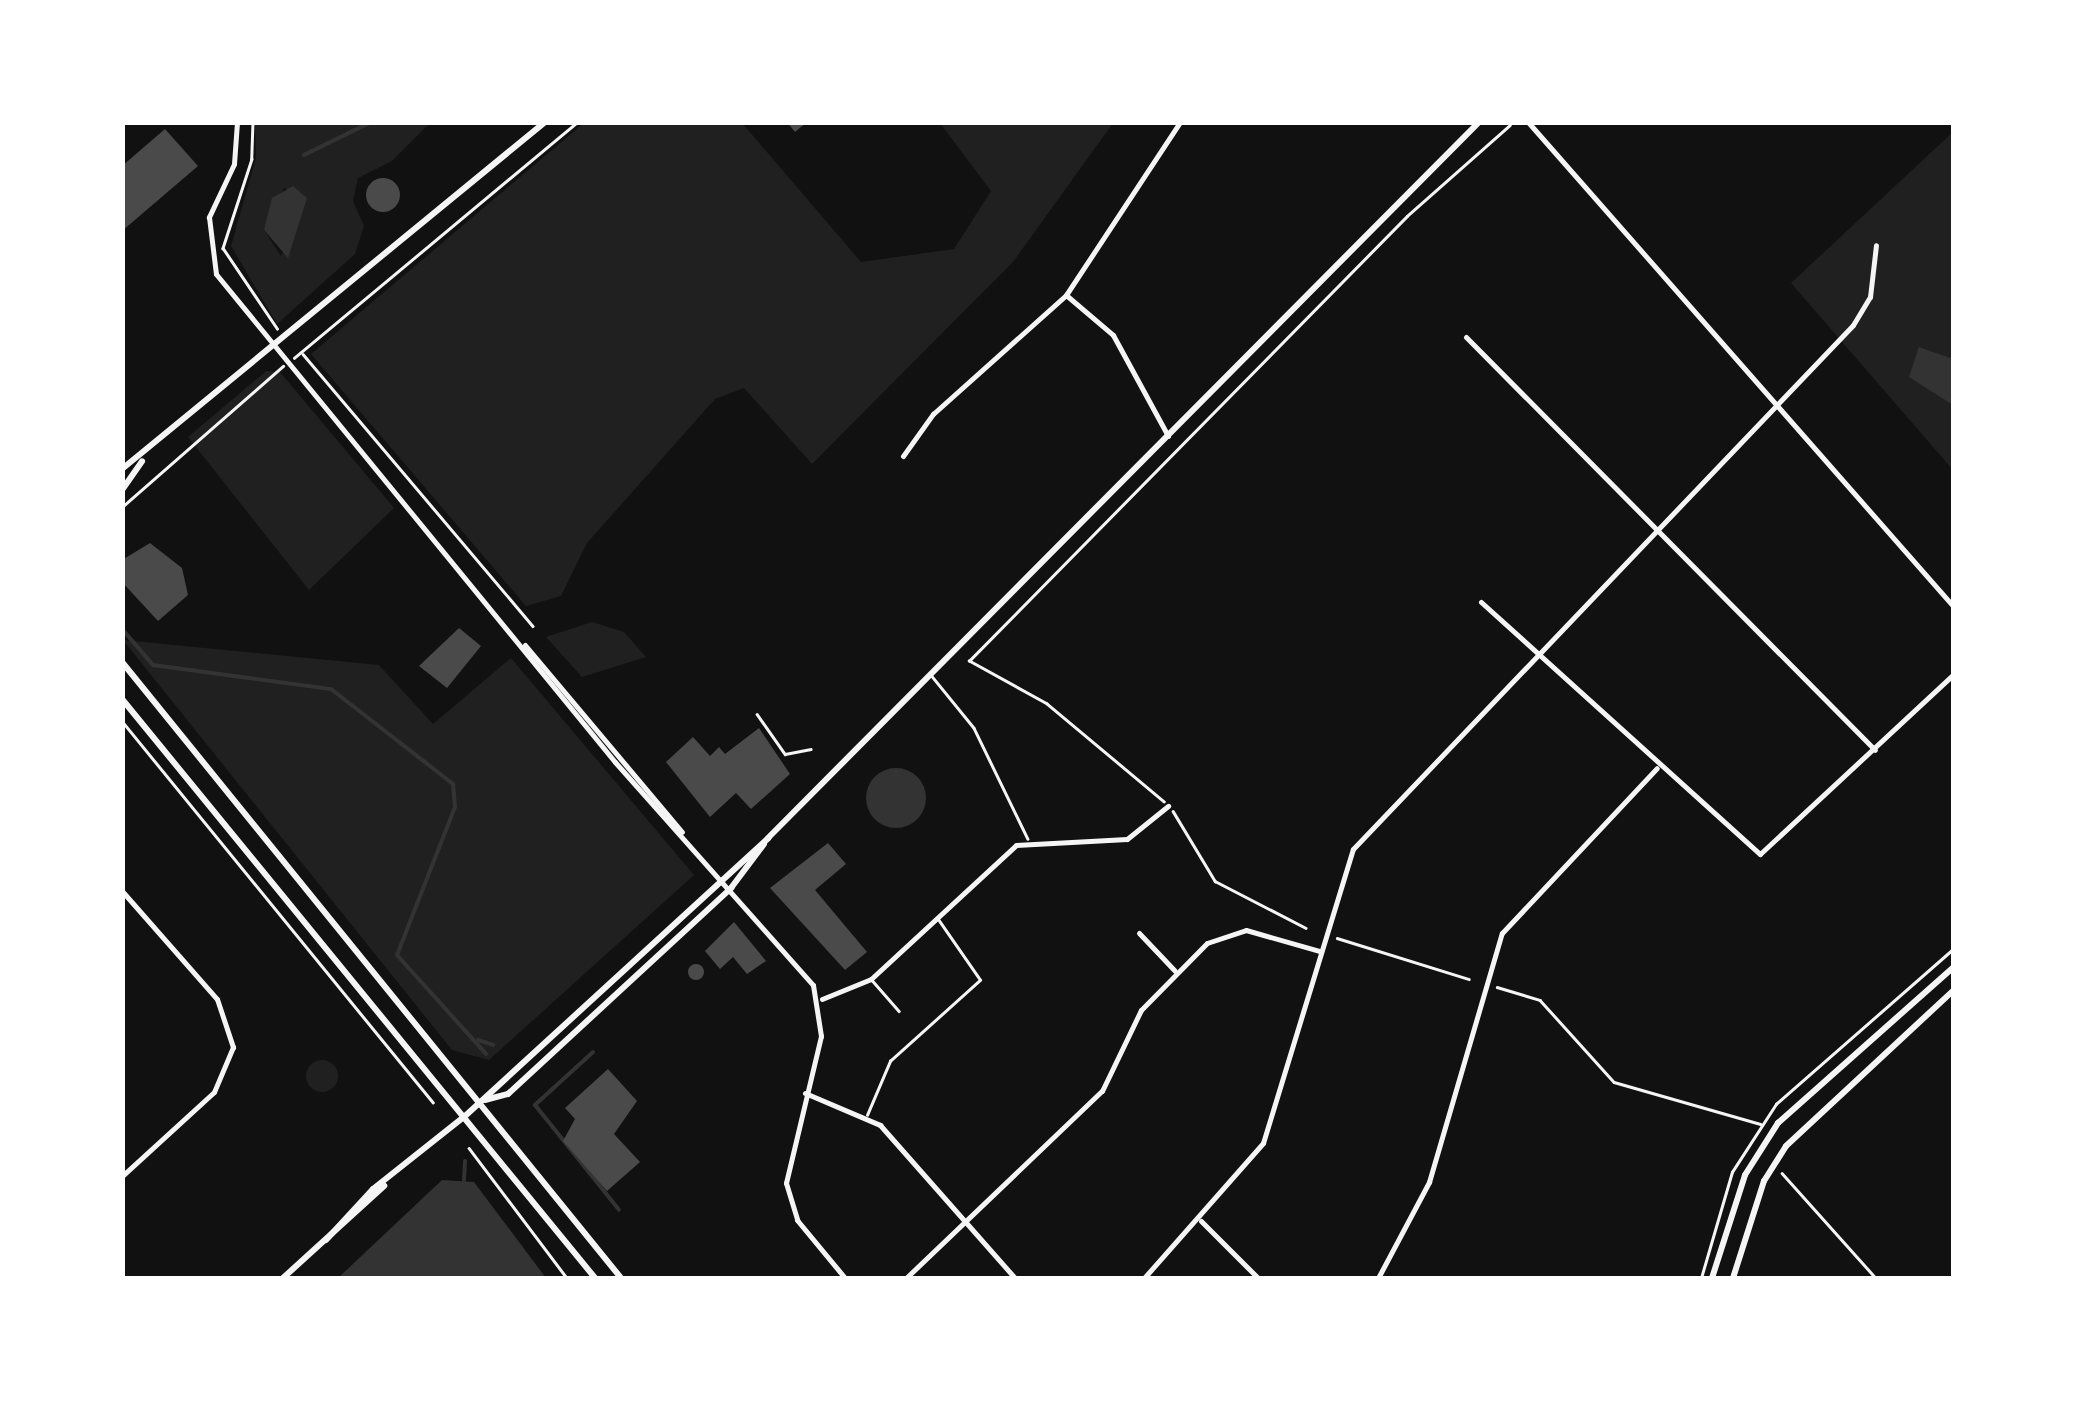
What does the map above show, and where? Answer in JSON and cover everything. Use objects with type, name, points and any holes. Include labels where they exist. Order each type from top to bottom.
[{"type":"main road","points":[[122,490],[142,462],[545,122]]},
{"type":"main road","points":[[283,1278],[484,1100],[720,876],[768,838],[1479,122]]},
{"type":"main road","points":[[122,468],[142,462]]},
{"type":"main road","points":[[122,662],[484,1100],[621,1278]]},
{"type":"main road","points":[[122,700],[594,1278]]},
{"type":"main road","points":[[484,1100],[508,1094],[731,888],[768,838]]},
{"type":"main road","points":[[1712,1278],[1745,1174],[1778,1123],[1954,967]]},
{"type":"main road","points":[[1733,1278],[1764,1181],[1786,1146],[1954,990]]},
{"type":"street","points":[[237,122],[234,164],[207,243],[216,274],[274,349],[731,888],[820,1000],[805,1093],[785,1168],[789,1201],[845,1278]]},
{"type":"street","points":[[903,456],[934,414],[1066,295],[1180,122]]},
{"type":"street","points":[[1528,122],[1954,606]]},
{"type":"street","points":[[1144,1278],[1201,1221],[1264,1143],[1319,950],[1353,849],[1773,401],[1854,325],[1870,297],[1876,245]]},
{"type":"street","points":[[1066,295],[1112,334],[1168,436]]},
{"type":"street","points":[[1466,337],[1875,750]]},
{"type":"street","points":[[1482,602],[1657,768],[1760,854],[1954,674]]},
{"type":"street","points":[[525,644],[682,832]]},
{"type":"street","points":[[1378,1278],[1429,1182],[1502,932],[1657,768]]},
{"type":"street","points":[[820,1000],[871,979],[1028,840],[1117,842],[1168,806]]},
{"type":"street","points":[[122,891],[217,999],[232,1056],[214,1092],[125,1173],[122,1164]]},
{"type":"street","points":[[906,1278],[1102,1090],[1141,1010],[1206,943],[1246,930],[1319,950]]},
{"type":"street","points":[[1139,933],[1175,971]]},
{"type":"street","points":[[805,1093],[867,1115],[1015,1278]]},
{"type":"street","points":[[1201,1221],[1258,1278]]},
{"type":"lane","points":[[930,674],[974,728],[1028,840]]},
{"type":"lane","points":[[757,714],[785,754],[811,749]]},
{"type":"lane","points":[[867,1115],[890,1060],[980,980],[936,918]]},
{"type":"lane","points":[[871,979],[899,1011]]},
{"type":"path","points":[[253,122],[252,159],[223,248],[277,328]]},
{"type":"path","points":[[294,358],[577,122]]},
{"type":"path","points":[[1306,928],[1215,881],[1168,806],[1047,704],[970,661],[1407,216],[1510,125]]},
{"type":"path","points":[[302,353],[534,626]]},
{"type":"path","points":[[122,507],[278,369]]},
{"type":"path","points":[[122,721],[433,1102]]},
{"type":"path","points":[[1337,938],[1469,979]]},
{"type":"path","points":[[1497,987],[1540,1000],[1614,1082],[1762,1124]]},
{"type":"path","points":[[469,1148],[567,1278]]},
{"type":"path","points":[[1782,1173],[1876,1278]]},
{"type":"shaded area","points":[[255,123],[430,123],[392,161],[358,178],[353,201],[364,226],[355,254],[277,324],[231,246],[256,158]],"holes":[[[284,188],[307,198],[281,256],[264,230]]]},
{"type":"shaded area","points":[[584,123],[742,123],[861,262],[954,249],[991,191],[940,123],[1113,123],[1013,262],[812,464],[744,388],[715,399],[587,543],[561,596],[526,606],[311,354]]},
{"type":"shaded area","points":[[1953,132],[1953,470],[1791,283]]},
{"type":"shaded area","points":[[293,186],[307,198],[288,258],[264,230],[272,198]]},
{"type":"shaded area","points":[[1919,347],[1953,359],[1953,405],[1909,377]]},
{"type":"shaded area","points":[[266,371],[280,372],[394,508],[309,590],[188,437]]},
{"type":"shaded area","points":[[592,622],[624,632],[646,657],[582,677],[546,637]]},
{"type":"shaded area","points":[[123,640],[379,665],[433,724],[511,658],[694,875],[489,1060],[452,1050]]},
{"type":"shaded area","points":[[896,768],[917,777],[926,798],[917,819],[896,828],[875,819],[866,798],[875,777]]},
{"type":"shaded area","points":[[322,1060],[333,1065],[338,1076],[333,1087],[322,1092],[311,1087],[306,1076],[311,1065]]},
{"type":"shaded area","points":[[442,1180],[474,1182],[546,1278],[338,1278]]},
{"type":"building","points":[[787,122],[807,122],[795,132]]},
{"type":"building","points":[[165,129],[198,166],[122,231],[122,166]]},
{"type":"building","points":[[383,178],[395,183],[400,195],[395,207],[383,212],[371,207],[366,195],[371,183]]},
{"type":"building","points":[[150,543],[182,568],[188,595],[158,621],[122,582],[122,560]]},
{"type":"building","points":[[459,628],[481,646],[447,688],[419,666]]},
{"type":"building","points":[[759,728],[790,774],[751,809],[736,793],[710,817],[666,762],[693,737],[710,756],[719,747],[725,754]]},
{"type":"building","points":[[828,843],[846,864],[815,890],[867,952],[845,970],[770,888]]},
{"type":"building","points":[[734,922],[766,961],[747,974],[733,957],[720,969],[705,951]]},
{"type":"building","points":[[696,964],[704,972],[696,980],[688,972]]},
{"type":"building","points":[[608,1069],[637,1101],[614,1134],[640,1162],[607,1191],[563,1141],[575,1119],[565,1108]]},
{"type":"waterway","points":[[304,155],[371,122]]},
{"type":"waterway","points":[[122,629],[153,665],[331,689],[453,784],[455,807],[397,955],[486,1054]]},
{"type":"waterway","points":[[478,1040],[493,1045]]},
{"type":"waterway","points":[[593,1052],[535,1105],[619,1210]]},
{"type":"waterway","points":[[464,1180],[465,1161]]}]
